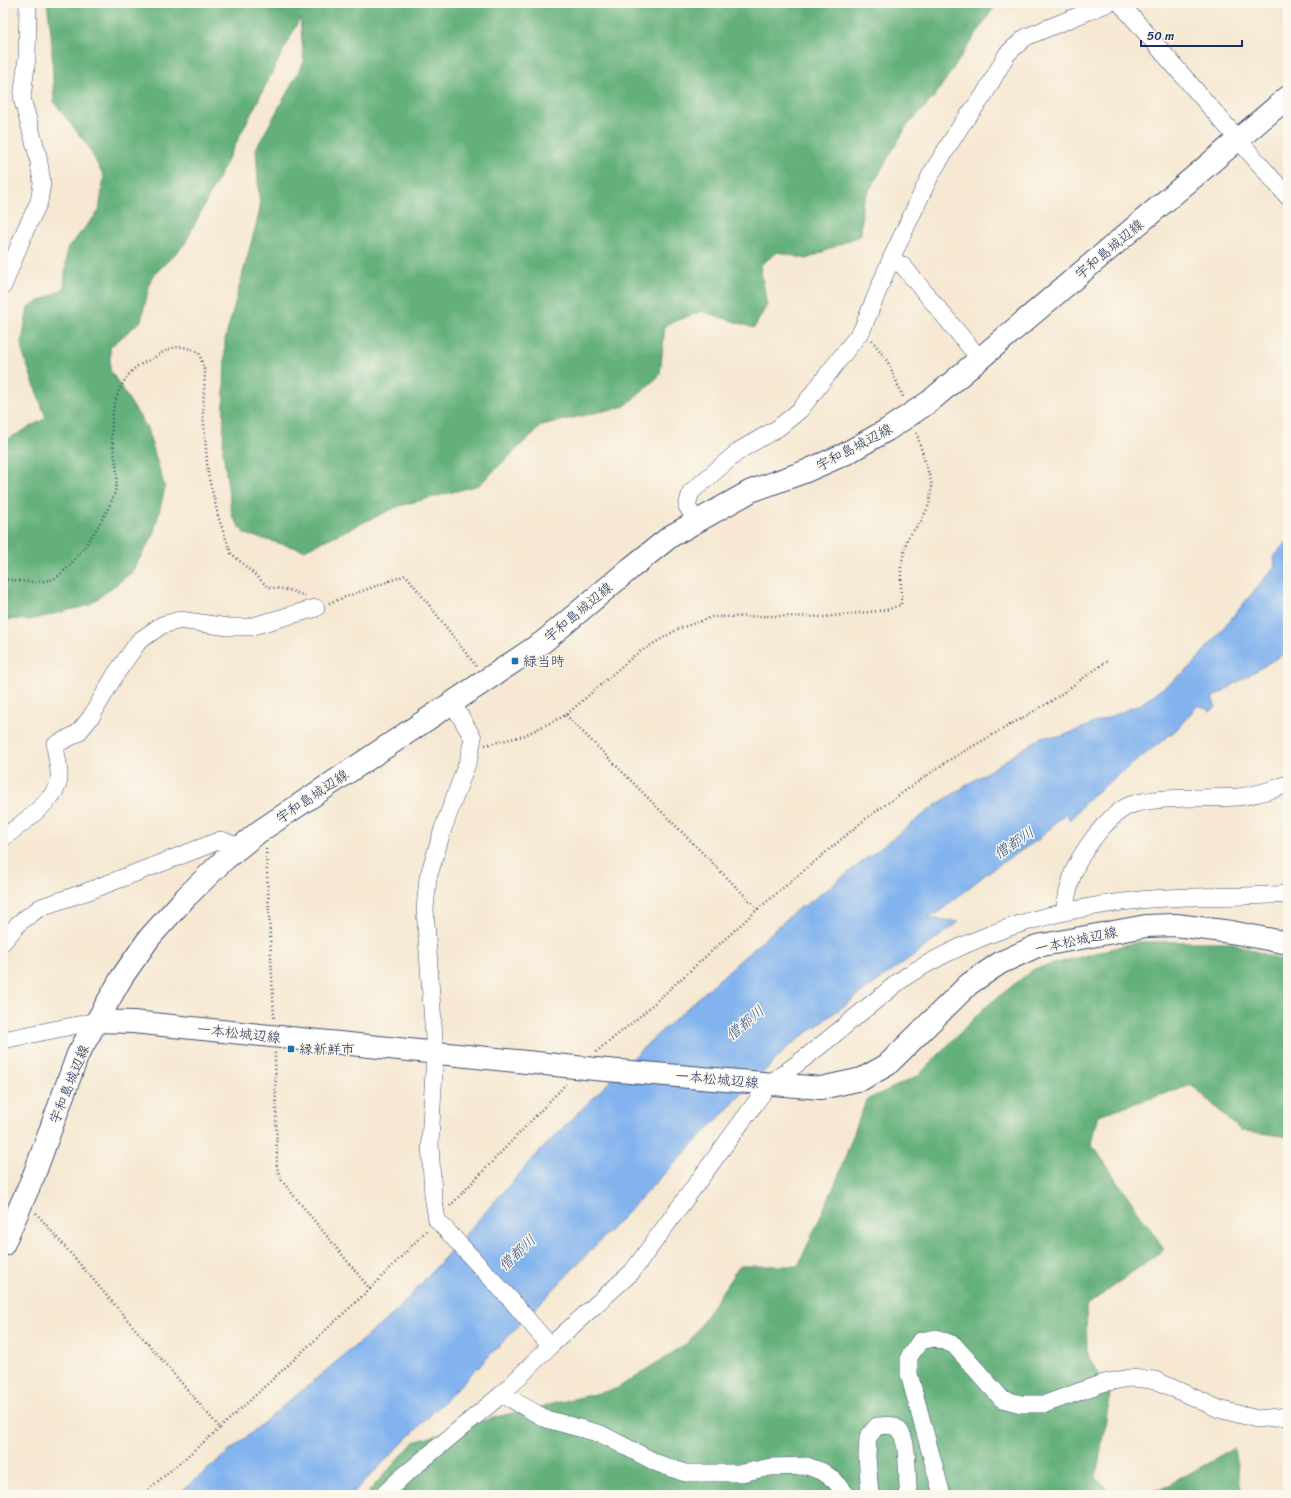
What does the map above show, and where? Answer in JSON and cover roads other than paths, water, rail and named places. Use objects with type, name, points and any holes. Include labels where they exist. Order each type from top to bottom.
[{"type":"main road","name":"宇和島城辺線","points":[[3,1245],[22,1206],[78,1054],[122,976],[150,937],[186,897],[240,847],[260,831],[543,642],[671,536],[751,491],[804,472],[845,454],[887,430],[929,402],[1288,97]]},
{"type":"main road","name":"一本松城辺線","points":[[96,1021],[133,1022],[588,1068],[820,1088],[862,1079],[887,1065],[969,984],[1000,963],[1036,946],[1146,926],[1176,925],[1231,932],[1288,943]]},
{"type":"street","points":[[3,286],[25,231],[39,202],[42,183],[38,156],[22,98],[27,58],[28,3]]},
{"type":"street","points":[[696,521],[687,506],[691,492],[740,450],[778,428],[800,410],[862,330],[891,259],[931,174],[962,124],[984,95],[1008,54],[1026,38],[1109,3]]},
{"type":"street","points":[[1120,3],[1237,140],[1288,197]]},
{"type":"street","points":[[891,259],[903,266],[979,358]]},
{"type":"street","points":[[3,838],[33,814],[55,791],[59,780],[55,745],[78,733],[91,717],[115,675],[139,641],[162,625],[180,620],[228,627],[249,627],[316,608]]},
{"type":"street","points":[[452,702],[473,738],[469,758],[443,829],[428,878],[425,909],[435,1052],[430,1143],[433,1195],[439,1222],[512,1301],[550,1346]]},
{"type":"street","points":[[1064,912],[1074,872],[1090,843],[1113,816],[1126,807],[1145,801],[1238,797],[1265,792],[1288,784]]},
{"type":"street","points":[[3,942],[19,923],[41,907],[86,892],[221,840],[240,847]]},
{"type":"street","points":[[383,1495],[402,1477],[502,1394],[550,1346],[632,1272],[770,1083],[791,1069],[907,976],[953,950],[990,932],[1036,918],[1140,900],[1288,894]]},
{"type":"street","points":[[3,1040],[96,1021]]},
{"type":"street","points":[[942,1495],[909,1374],[909,1356],[920,1341],[936,1338],[954,1345],[1002,1400],[1021,1404],[1045,1404],[1103,1383],[1129,1378],[1155,1380],[1219,1409],[1257,1419],[1288,1416]]},
{"type":"street","points":[[502,1394],[546,1418],[601,1434],[657,1463],[684,1473],[742,1473],[772,1467],[807,1466],[823,1472],[834,1480],[847,1495]]},
{"type":"street","points":[[870,1495],[867,1456],[868,1437],[877,1426],[891,1425],[900,1430],[905,1442],[909,1495]]},
{"type":"water","name":"僧都川","points":[[1288,541],[1288,651],[1212,698],[1216,707],[1211,711],[1198,705],[1176,730],[1090,797],[1070,820],[1066,813],[1039,839],[991,870],[940,911],[928,918],[959,922],[789,1046],[499,1346],[351,1495],[177,1495],[397,1311],[538,1153],[647,1044],[801,906],[805,906],[936,805],[1043,736],[1060,737],[1141,704],[1190,668],[1275,566],[1274,555]]},
{"type":"place","name":"緑当時","points":[[515,661]]},
{"type":"place","name":"縁新鮮市","points":[[291,1049]]}]
